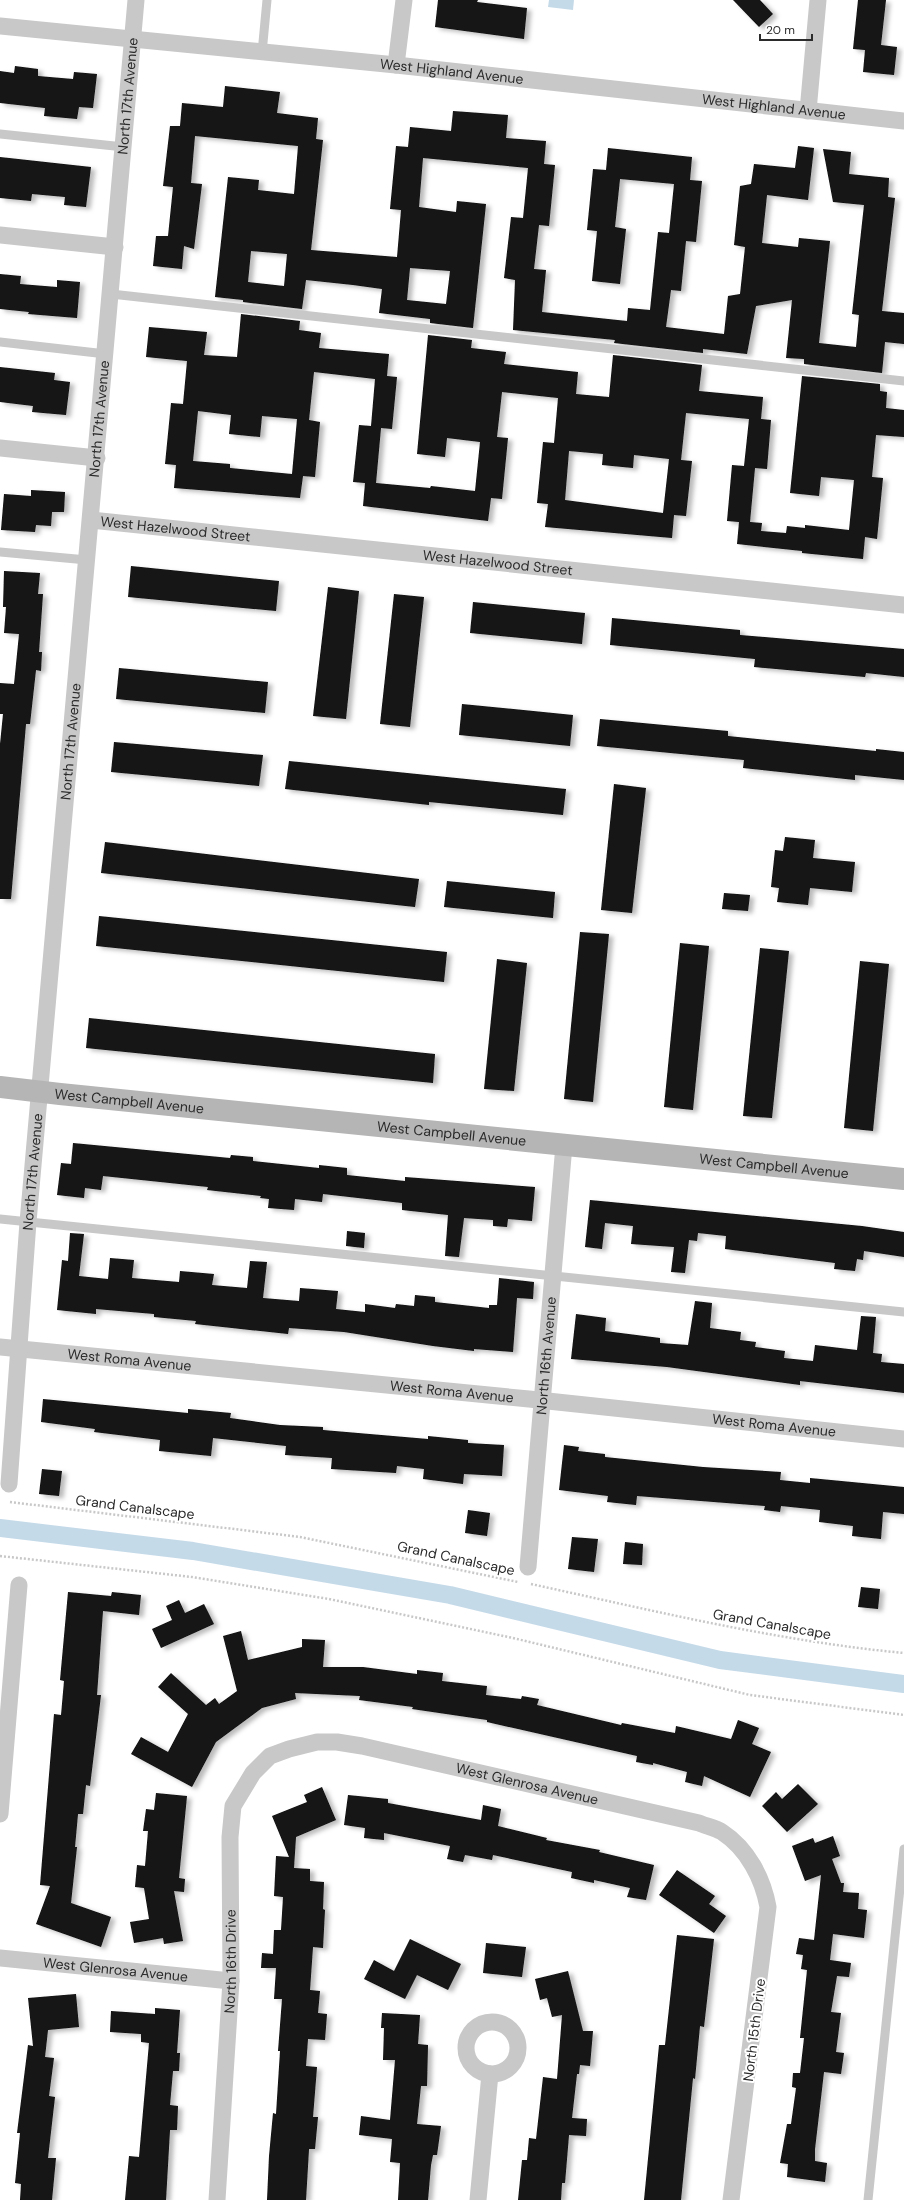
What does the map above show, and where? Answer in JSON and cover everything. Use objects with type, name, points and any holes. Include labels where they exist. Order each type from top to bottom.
[{"type":"street","name":"North 17th Avenue","points":[[8,1484],[28,1222],[97,458],[136,0]]},
{"type":"street","points":[[396,65],[404,0]]},
{"type":"street","points":[[808,111],[818,0]]},
{"type":"street","name":"West Highland Avenue","points":[[0,26],[396,65],[808,111],[904,120]]},
{"type":"street","points":[[0,235],[115,247]]},
{"type":"street","points":[[0,448],[97,458]]},
{"type":"street","name":"West Hazelwood Street","points":[[91,520],[904,605]]},
{"type":"street","name":"West Campbell Avenue","points":[[0,1087],[904,1179]]},
{"type":"street","name":"North 16th Avenue","points":[[528,1567],[564,1145]]},
{"type":"street","name":"West Roma Avenue","points":[[0,1347],[542,1400],[904,1439]]},
{"type":"street","points":[[0,1814],[4,1709],[19,1585]]},
{"type":"street","name":"West Glenrosa Avenue","points":[[289,1749],[317,1742],[337,1742],[362,1746],[699,1823],[722,1832],[738,1845],[751,1862]]},
{"type":"street","name":"North 16th Drive","points":[[217,2200],[231,1981],[230,1837],[233,1806],[253,1772],[270,1756],[289,1749]]},
{"type":"street","name":"North 15th Drive","points":[[731,2200],[768,1907],[764,1886],[751,1862]]},
{"type":"street","name":"West Glenrosa Avenue","points":[[0,1958],[231,1981]]},
{"type":"street","points":[[478,2200],[490,2074]]},
{"type":"lane","points":[[262,53],[267,0]]},
{"type":"lane","points":[[0,134],[124,147]]},
{"type":"lane","points":[[111,294],[904,381]]},
{"type":"lane","points":[[0,342],[106,354]]},
{"type":"lane","points":[[0,552],[87,560]]},
{"type":"lane","points":[[0,1219],[904,1312]]},
{"type":"lane","points":[[868,2200],[904,1849]]},
{"type":"path","name":"Grand Canalscape","points":[[8,1502],[300,1537],[407,1558],[726,1627],[858,1649],[904,1652]]},
{"type":"path","points":[[0,1556],[192,1578],[329,1599],[513,1638],[750,1696],[904,1715]]},
{"type":"water","points":[[549,0],[574,0],[573,10],[548,7]]},
{"type":"building","points":[[438,0],[478,0],[477,2],[527,8],[524,39],[435,27]]},
{"type":"building","points":[[733,0],[760,0],[773,14],[759,27]]},
{"type":"building","points":[[858,0],[886,0],[881,45],[897,47],[894,75],[863,72],[865,50],[853,49]]},
{"type":"building","points":[[15,66],[38,69],[38,76],[73,79],[74,72],[97,74],[93,108],[79,107],[77,119],[44,116],[45,108],[0,103],[0,71],[14,73]]},
{"type":"building","points":[[225,86],[280,92],[277,113],[318,118],[316,139],[323,140],[311,250],[397,257],[401,210],[390,209],[396,146],[408,147],[410,127],[451,131],[453,111],[508,115],[506,138],[546,141],[544,164],[555,165],[549,226],[539,225],[534,269],[546,270],[542,312],[627,321],[628,308],[650,310],[658,232],[669,233],[674,184],[620,179],[615,227],[626,229],[620,284],[592,281],[597,231],[587,230],[593,169],[606,170],[608,148],[692,157],[690,180],[702,181],[696,242],[686,241],[681,291],[671,290],[666,327],[724,334],[728,296],[740,294],[745,247],[734,245],[740,186],[751,184],[754,164],[795,168],[798,146],[814,148],[808,200],[767,195],[762,243],[798,247],[799,238],[830,241],[819,343],[856,347],[859,315],[852,314],[864,205],[833,202],[823,149],[851,152],[849,174],[889,178],[888,197],[895,198],[882,311],[904,313],[904,344],[885,342],[882,373],[804,364],[804,359],[786,358],[792,300],[756,306],[747,354],[703,349],[703,353],[614,343],[615,340],[513,330],[515,280],[504,278],[511,217],[523,218],[528,168],[423,158],[419,207],[456,212],[457,201],[486,204],[473,328],[430,323],[430,319],[379,313],[382,289],[353,285],[306,280],[302,309],[215,297],[228,177],[259,180],[258,190],[294,194],[298,146],[195,136],[191,183],[202,184],[194,249],[184,246],[182,269],[153,266],[156,236],[168,236],[173,187],[163,186],[170,126],[180,126],[182,103],[223,107]],"holes":[[[251,251],[287,254],[284,286],[248,282]],[[410,268],[450,271],[446,304],[407,300]]]},
{"type":"building","points":[[0,157],[91,167],[86,207],[64,205],[65,197],[32,194],[31,201],[0,198]]},
{"type":"building","points":[[0,274],[21,276],[20,284],[57,287],[57,280],[80,282],[77,318],[28,314],[29,312],[0,309]]},
{"type":"building","points":[[241,314],[300,321],[299,330],[321,333],[319,348],[389,354],[387,376],[397,377],[392,429],[381,428],[376,483],[430,488],[431,486],[475,491],[480,442],[447,438],[445,457],[417,454],[428,335],[472,340],[471,348],[506,352],[504,364],[578,372],[576,394],[609,397],[613,355],[702,365],[699,391],[763,397],[761,419],[771,420],[767,469],[755,468],[750,522],[762,523],[761,531],[786,533],[787,526],[805,528],[805,525],[849,530],[854,480],[821,477],[819,496],[790,493],[802,376],[880,384],[880,391],[887,392],[886,408],[904,410],[904,437],[876,435],[872,477],[883,478],[877,539],[865,537],[863,559],[802,553],[802,551],[737,544],[739,522],[727,521],[732,465],[744,466],[749,419],[686,413],[681,460],[692,461],[686,516],[674,515],[672,538],[545,527],[548,504],[537,503],[543,442],[554,443],[558,398],[502,392],[497,437],[508,438],[502,499],[491,498],[488,521],[363,506],[365,483],[353,482],[359,425],[371,426],[375,379],[314,372],[309,420],[320,422],[315,477],[303,476],[300,498],[174,488],[176,465],[165,464],[171,403],[183,404],[187,361],[146,357],[149,327],[207,332],[204,355],[237,357]],"holes":[[[198,411],[231,415],[229,434],[260,437],[262,416],[297,419],[292,474],[230,468],[230,464],[193,461]],[[569,451],[603,454],[602,465],[633,468],[634,455],[669,459],[663,513],[565,500]]]},
{"type":"building","points":[[0,367],[55,373],[54,380],[70,382],[66,415],[32,412],[33,406],[0,402]]},
{"type":"building","points":[[31,490],[65,492],[64,512],[52,512],[51,526],[36,525],[35,532],[1,530],[4,494],[31,496]]},
{"type":"building","points":[[131,566],[279,581],[276,611],[128,597]]},
{"type":"building","points":[[4,571],[40,573],[38,594],[43,594],[39,652],[42,652],[41,671],[36,670],[30,724],[26,724],[11,899],[0,899],[0,744],[3,714],[0,714],[0,683],[14,684],[19,634],[4,633],[6,607],[3,607]]},
{"type":"building","points":[[328,587],[359,591],[346,719],[313,716]]},
{"type":"building","points":[[394,594],[424,597],[410,727],[380,724]]},
{"type":"building","points":[[473,602],[585,613],[582,644],[470,633]]},
{"type":"building","points":[[612,618],[740,630],[740,635],[904,649],[904,677],[866,673],[865,677],[754,667],[755,659],[610,645]]},
{"type":"building","points":[[119,668],[268,682],[265,713],[116,699]]},
{"type":"building","points":[[462,704],[573,715],[570,746],[459,735]]},
{"type":"building","points":[[600,719],[728,731],[728,736],[876,751],[876,749],[904,752],[904,780],[855,775],[855,780],[743,768],[744,760],[597,746]]},
{"type":"building","points":[[114,742],[263,755],[259,786],[111,772]]},
{"type":"building","points":[[289,761],[566,789],[563,815],[429,802],[429,805],[285,789]]},
{"type":"building","points":[[614,784],[646,788],[632,913],[601,910]]},
{"type":"building","points":[[785,837],[815,840],[813,858],[855,862],[852,892],[810,888],[808,905],[777,902],[779,888],[771,887],[775,850],[783,851]]},
{"type":"building","points":[[105,842],[419,879],[415,907],[101,873]]},
{"type":"building","points":[[447,881],[555,892],[553,918],[444,907]]},
{"type":"building","points":[[724,893],[750,895],[748,911],[722,909]]},
{"type":"building","points":[[99,916],[447,952],[444,982],[96,946]]},
{"type":"building","points":[[580,932],[609,934],[593,1102],[564,1099]]},
{"type":"building","points":[[680,943],[709,946],[693,1110],[664,1107]]},
{"type":"building","points":[[760,948],[789,951],[772,1118],[743,1116]]},
{"type":"building","points":[[497,959],[527,963],[514,1091],[484,1089]]},
{"type":"building","points":[[860,961],[889,964],[873,1131],[844,1128]]},
{"type":"building","points":[[89,1018],[435,1054],[433,1083],[86,1048]]},
{"type":"building","points":[[73,1143],[230,1158],[231,1155],[253,1157],[253,1161],[319,1168],[319,1165],[347,1168],[347,1175],[405,1181],[405,1177],[535,1187],[532,1221],[508,1219],[507,1227],[493,1226],[493,1220],[464,1218],[459,1257],[445,1256],[448,1215],[402,1210],[402,1203],[323,1194],[322,1202],[295,1199],[294,1210],[268,1208],[269,1199],[260,1198],[261,1196],[207,1190],[208,1187],[103,1176],[101,1190],[85,1188],[84,1198],[57,1195],[61,1163],[71,1164]]},
{"type":"building","points":[[590,1200],[862,1226],[904,1232],[904,1257],[864,1251],[863,1260],[857,1259],[855,1271],[834,1269],[835,1263],[725,1249],[726,1236],[698,1233],[697,1241],[689,1240],[685,1273],[671,1272],[674,1247],[631,1244],[633,1226],[605,1223],[602,1249],[585,1247]]},
{"type":"building","points":[[347,1231],[365,1233],[364,1248],[346,1246]]},
{"type":"building","points":[[70,1233],[84,1234],[79,1276],[108,1279],[110,1258],[134,1260],[132,1278],[179,1282],[180,1271],[214,1274],[212,1285],[247,1288],[250,1261],[267,1262],[263,1298],[299,1301],[300,1288],[338,1291],[336,1309],[365,1312],[365,1304],[395,1308],[396,1304],[414,1306],[415,1295],[435,1297],[435,1302],[489,1308],[489,1305],[497,1305],[499,1278],[534,1282],[533,1299],[517,1298],[513,1352],[474,1349],[474,1351],[344,1332],[289,1328],[288,1334],[195,1324],[196,1321],[154,1317],[154,1314],[96,1309],[96,1314],[57,1310],[62,1260],[68,1261]]},
{"type":"building","points":[[695,1301],[712,1303],[710,1328],[741,1332],[740,1340],[756,1342],[755,1347],[785,1351],[784,1358],[813,1361],[815,1345],[857,1350],[861,1316],[876,1317],[873,1353],[882,1354],[881,1362],[904,1364],[904,1393],[800,1381],[800,1385],[667,1367],[571,1359],[576,1314],[606,1318],[605,1331],[660,1338],[660,1343],[688,1345]]},
{"type":"building","points":[[43,1399],[188,1413],[188,1409],[231,1413],[230,1418],[280,1425],[323,1427],[323,1430],[428,1439],[428,1436],[468,1440],[468,1443],[504,1445],[502,1476],[464,1474],[463,1484],[423,1479],[424,1469],[397,1466],[396,1473],[331,1469],[332,1458],[285,1455],[286,1446],[213,1438],[211,1456],[159,1451],[160,1440],[94,1432],[95,1429],[41,1422]]},
{"type":"building","points":[[564,1445],[579,1447],[578,1451],[605,1454],[605,1457],[703,1467],[781,1472],[780,1480],[810,1483],[810,1478],[904,1487],[904,1514],[883,1512],[881,1539],[852,1536],[853,1526],[819,1522],[820,1510],[781,1506],[780,1512],[764,1510],[765,1506],[637,1496],[636,1505],[607,1502],[608,1496],[559,1490]]},
{"type":"building","points":[[42,1469],[62,1471],[59,1496],[39,1494]]},
{"type":"building","points":[[468,1510],[490,1513],[487,1536],[465,1533]]},
{"type":"building","points":[[572,1537],[598,1539],[594,1572],[568,1569]]},
{"type":"building","points":[[625,1542],[643,1544],[642,1565],[623,1564]]},
{"type":"building","points":[[861,1587],[880,1589],[878,1609],[858,1607]]},
{"type":"building","points":[[68,1592],[111,1596],[112,1592],[141,1595],[139,1615],[103,1611],[97,1695],[101,1695],[90,1786],[86,1785],[83,1814],[78,1814],[75,1847],[77,1847],[71,1903],[111,1917],[101,1947],[36,1924],[50,1886],[40,1885],[54,1714],[61,1715],[64,1681],[60,1680]]},
{"type":"building","points":[[179,1600],[185,1613],[204,1604],[214,1624],[161,1648],[152,1629],[172,1620],[166,1606]]},
{"type":"building","points":[[241,1631],[248,1660],[302,1647],[302,1639],[325,1640],[323,1667],[363,1667],[417,1674],[417,1670],[443,1673],[442,1681],[487,1686],[486,1695],[521,1699],[522,1696],[539,1699],[537,1705],[621,1725],[622,1723],[675,1733],[676,1726],[731,1739],[738,1720],[759,1728],[752,1744],[771,1752],[750,1797],[704,1776],[702,1786],[685,1782],[687,1772],[653,1763],[653,1765],[636,1762],[637,1756],[487,1722],[487,1720],[412,1709],[413,1707],[359,1700],[360,1696],[295,1693],[296,1699],[262,1708],[216,1742],[192,1787],[131,1754],[141,1737],[168,1752],[188,1714],[158,1687],[171,1673],[206,1705],[215,1698],[219,1704],[237,1691],[223,1636]]},
{"type":"building","points":[[798,1784],[818,1804],[787,1832],[762,1806],[776,1792],[782,1799]]},
{"type":"building","points":[[322,1787],[336,1820],[296,1837],[294,1868],[310,1869],[310,1881],[324,1882],[323,1909],[325,1910],[323,1948],[313,1947],[310,1990],[320,1991],[318,2013],[327,2014],[325,2040],[308,2039],[306,2066],[317,2067],[313,2117],[318,2117],[315,2149],[309,2149],[306,2200],[267,2200],[273,2113],[276,2114],[280,2051],[278,2051],[282,1999],[274,1999],[276,1968],[261,1968],[262,1953],[273,1954],[274,1930],[281,1930],[283,1897],[274,1896],[276,1856],[289,1857],[272,1816],[307,1802],[304,1795]]},
{"type":"building","points":[[156,1793],[187,1796],[179,1878],[185,1879],[184,1892],[174,1891],[183,1941],[164,1944],[163,1938],[134,1943],[130,1922],[149,1919],[144,1888],[135,1887],[137,1865],[145,1866],[148,1831],[143,1831],[146,1809],[154,1810]]},
{"type":"building","points":[[348,1795],[388,1799],[388,1803],[481,1820],[483,1805],[501,1809],[498,1826],[547,1838],[546,1840],[600,1850],[599,1852],[654,1865],[646,1900],[627,1897],[630,1888],[594,1880],[594,1883],[571,1878],[572,1872],[493,1855],[492,1860],[465,1855],[463,1862],[447,1859],[450,1846],[384,1833],[384,1840],[364,1838],[365,1828],[344,1825]]},
{"type":"building","points":[[833,1836],[840,1856],[832,1859],[841,1883],[844,1883],[843,1892],[859,1893],[858,1909],[867,1910],[864,1938],[833,1934],[830,1960],[851,1963],[849,1977],[837,1976],[831,2012],[841,2013],[836,2052],[844,2053],[841,2074],[824,2072],[815,2149],[815,2161],[827,2163],[825,2182],[787,2177],[788,2164],[780,2163],[787,2124],[791,2124],[796,2088],[792,2087],[793,2073],[800,2073],[804,2038],[800,2038],[807,1970],[801,1969],[803,1955],[796,1954],[799,1938],[814,1940],[821,1875],[805,1881],[792,1846],[813,1838],[815,1843]]},
{"type":"building","points":[[677,1870],[715,1896],[709,1904],[726,1916],[714,1933],[659,1895]]},
{"type":"building","points":[[677,1935],[714,1939],[704,2027],[700,2026],[695,2079],[693,2078],[681,2200],[644,2200],[659,2045],[665,2045]]},
{"type":"building","points":[[410,1939],[461,1964],[448,1990],[417,1975],[405,1999],[364,1979],[374,1960],[394,1971]]},
{"type":"building","points":[[486,1943],[526,1947],[522,1977],[483,1973]]},
{"type":"building","points":[[568,1971],[583,2031],[593,2031],[590,2066],[580,2065],[579,2074],[577,2074],[572,2118],[587,2119],[586,2136],[569,2135],[565,2183],[562,2183],[561,2200],[518,2200],[522,2160],[527,2160],[529,2138],[536,2139],[543,2077],[557,2079],[562,2015],[552,2017],[547,1998],[540,2000],[535,1979]]},
{"type":"building","points":[[76,1994],[79,2027],[48,2030],[45,2057],[54,2058],[49,2096],[55,2097],[48,2158],[56,2158],[52,2200],[20,2200],[21,2184],[15,2183],[20,2133],[17,2133],[28,2045],[33,2046],[28,1998]]},
{"type":"building","points":[[155,2008],[180,2010],[177,2053],[180,2053],[179,2071],[173,2071],[170,2105],[178,2106],[177,2130],[170,2130],[166,2200],[125,2200],[129,2156],[139,2157],[149,2043],[141,2042],[141,2034],[110,2032],[111,2011],[155,2014]]},
{"type":"building","points":[[382,2013],[420,2015],[418,2044],[428,2045],[427,2086],[421,2086],[417,2124],[441,2126],[437,2155],[433,2155],[431,2165],[428,2200],[398,2200],[400,2163],[390,2162],[392,2139],[359,2135],[361,2116],[390,2120],[395,2060],[383,2060],[384,2028],[381,2028]]},
{"type":"waterway","points":[[0,1528],[193,1551],[450,1595],[720,1660],[904,1684]]}]
